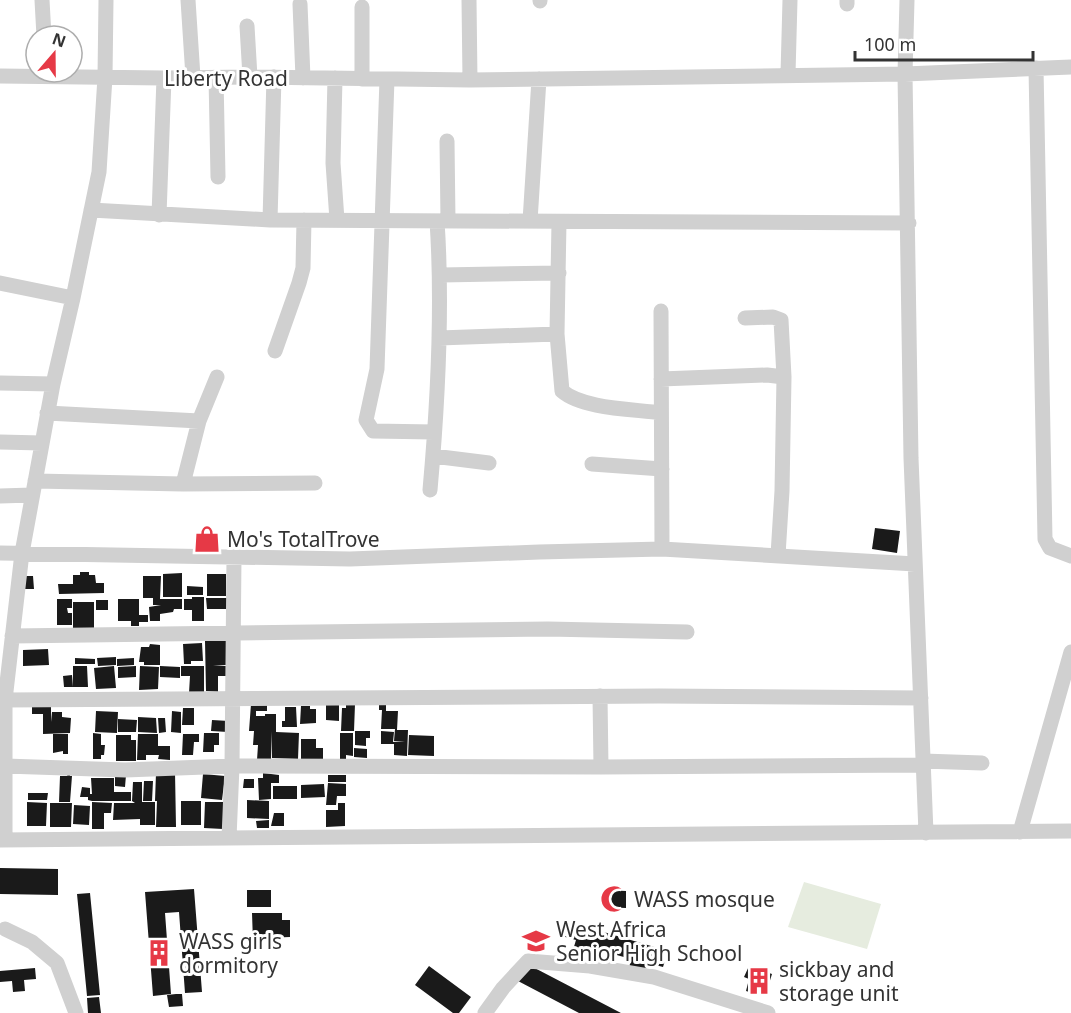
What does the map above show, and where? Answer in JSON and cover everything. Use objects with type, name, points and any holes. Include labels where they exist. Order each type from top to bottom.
[{"type":"street","points":[[42,0],[43,24]]},
{"type":"street","points":[[106,0],[105,77],[99,172],[74,298],[47,412],[22,553],[3,707],[5,766],[3,840],[1071,831]]},
{"type":"street","points":[[188,0],[193,77]]},
{"type":"street","points":[[469,0],[470,80]]},
{"type":"street","points":[[788,74],[790,0]]},
{"type":"street","points":[[907,0],[905,74],[911,458],[926,832]]},
{"type":"street","points":[[300,4],[303,78]]},
{"type":"street","points":[[362,7],[362,79]]},
{"type":"street","points":[[247,26],[250,76]]},
{"type":"street","name":"Liberty Road","points":[[84,76],[470,80],[905,74],[1071,67]]},
{"type":"street","points":[[1036,68],[1045,539],[1050,548],[1058,553],[1071,556]]},
{"type":"street","name":"Liberty Road","points":[[0,76],[24,75]]},
{"type":"street","points":[[216,77],[218,177]]},
{"type":"street","points":[[270,220],[274,77]]},
{"type":"street","points":[[159,215],[164,78]]},
{"type":"street","points":[[335,78],[333,163],[337,220]]},
{"type":"street","points":[[387,79],[377,369],[366,420],[373,431],[434,432]]},
{"type":"street","points":[[530,221],[539,79]]},
{"type":"street","points":[[430,490],[434,456],[447,141]]},
{"type":"street","points":[[91,210],[270,220],[909,223]]},
{"type":"street","points":[[275,351],[303,268],[304,220]]},
{"type":"street","points":[[559,222],[557,334],[562,391],[571,399],[661,412]]},
{"type":"street","points":[[441,275],[559,273]]},
{"type":"street","points":[[0,283],[74,298]]},
{"type":"street","points":[[660,311],[662,549]]},
{"type":"street","points":[[746,318],[773,316],[781,320],[784,376],[783,479],[778,555]]},
{"type":"street","points":[[439,338],[557,334]]},
{"type":"street","points":[[661,380],[784,376]]},
{"type":"street","points":[[183,484],[199,421],[217,377]]},
{"type":"street","points":[[0,383],[53,384]]},
{"type":"street","points":[[47,412],[199,421]]},
{"type":"street","points":[[0,442],[42,443]]},
{"type":"street","points":[[434,456],[489,463]]},
{"type":"street","points":[[592,464],[662,469]]},
{"type":"street","points":[[0,496],[34,488],[315,483]]},
{"type":"street","points":[[0,553],[350,560],[662,549],[915,564]]},
{"type":"street","points":[[229,838],[234,557]]},
{"type":"street","points":[[12,636],[548,629],[687,632]]},
{"type":"street","points":[[1020,832],[1071,652]]},
{"type":"street","points":[[3,707],[232,699],[600,696],[921,698]]},
{"type":"street","points":[[600,696],[601,767]]},
{"type":"street","points":[[5,766],[125,770],[232,766],[601,767],[982,763]]},
{"type":"street","points":[[5,929],[32,942],[57,963],[76,1013]]},
{"type":"street","points":[[485,1013],[503,988],[528,961],[590,966],[654,976],[768,1013]]},
{"type":"shaded area","points":[[804,882],[881,904],[867,949],[788,927]]},
{"type":"building","points":[[875,528],[900,531],[897,553],[872,549]]},
{"type":"building","points":[[80,572],[95,575],[96,583],[104,583],[104,593],[59,594],[58,584],[73,584],[73,575],[80,575]]},
{"type":"building","points":[[182,573],[182,597],[163,597],[163,574]]},
{"type":"building","points":[[207,574],[226,574],[226,596],[207,596]]},
{"type":"building","points":[[25,576],[33,576],[34,589],[25,589]]},
{"type":"building","points":[[143,576],[161,576],[160,599],[182,599],[182,609],[160,614],[160,621],[150,621],[149,607],[161,605],[153,605],[153,598],[143,598]]},
{"type":"building","points":[[187,586],[203,587],[203,595],[187,595]]},
{"type":"building","points":[[192,597],[204,597],[204,621],[192,621],[192,610],[184,610],[184,599],[192,599]]},
{"type":"building","points":[[206,598],[228,598],[228,609],[207,609]]},
{"type":"building","points":[[57,599],[72,599],[72,608],[67,608],[68,613],[72,613],[72,625],[57,625]]},
{"type":"building","points":[[118,599],[139,599],[139,615],[148,615],[148,622],[139,622],[139,626],[131,626],[131,621],[118,621]]},
{"type":"building","points":[[96,600],[108,600],[108,610],[96,610]]},
{"type":"building","points":[[73,602],[94,602],[94,628],[73,628]]},
{"type":"building","points":[[219,638],[228,638],[226,665],[213,666],[228,666],[228,676],[218,676],[218,692],[206,691],[205,641],[219,641]]},
{"type":"building","points":[[202,643],[203,661],[191,661],[191,664],[184,664],[183,644]]},
{"type":"building","points":[[150,644],[160,645],[160,665],[144,665],[144,662],[139,662],[141,647],[149,647]]},
{"type":"building","points":[[48,649],[49,665],[23,666],[23,650]]},
{"type":"building","points":[[116,657],[116,665],[98,666],[97,658]]},
{"type":"building","points":[[75,658],[95,659],[95,664],[75,664]]},
{"type":"building","points":[[134,658],[134,665],[117,666],[117,659]]},
{"type":"building","points":[[73,666],[87,666],[88,687],[73,687]]},
{"type":"building","points":[[114,666],[116,688],[96,689],[94,668]]},
{"type":"building","points":[[136,666],[136,677],[118,678],[118,667]]},
{"type":"building","points":[[140,666],[159,667],[158,689],[139,690]]},
{"type":"building","points":[[160,666],[180,667],[180,678],[160,677]]},
{"type":"building","points":[[181,666],[204,666],[204,693],[189,693],[190,676],[181,676]]},
{"type":"building","points":[[72,675],[73,687],[64,687],[63,676]]},
{"type":"building","points":[[326,703],[339,703],[339,721],[326,720]]},
{"type":"building","points":[[379,703],[386,704],[386,711],[398,711],[397,730],[408,730],[407,756],[394,755],[394,744],[381,744],[381,731],[394,732],[393,742],[405,741],[394,741],[395,729],[381,729],[382,710],[379,710]]},
{"type":"building","points":[[251,704],[267,704],[267,711],[256,711],[256,716],[276,714],[276,732],[299,733],[298,759],[272,758],[271,731],[271,760],[257,760],[258,745],[253,745],[254,731],[249,731]]},
{"type":"building","points":[[346,704],[355,704],[354,731],[341,731],[342,708],[346,708]]},
{"type":"building","points":[[32,705],[51,705],[51,722],[52,712],[62,712],[62,717],[71,718],[70,733],[43,734],[43,714],[32,714]]},
{"type":"building","points":[[301,706],[316,709],[316,723],[300,724]]},
{"type":"building","points":[[285,707],[296,707],[297,727],[282,727],[282,721],[285,721]]},
{"type":"building","points":[[183,708],[194,708],[194,725],[182,725]]},
{"type":"building","points":[[96,711],[118,712],[117,733],[95,732]]},
{"type":"building","points":[[172,711],[181,712],[181,733],[171,732]]},
{"type":"building","points":[[138,717],[156,718],[157,733],[138,732]]},
{"type":"building","points":[[158,718],[165,718],[166,732],[159,733]]},
{"type":"building","points":[[118,719],[137,720],[136,732],[118,732]]},
{"type":"building","points":[[212,720],[229,721],[228,732],[211,731]]},
{"type":"building","points":[[355,731],[370,731],[370,738],[366,738],[366,746],[355,745]]},
{"type":"building","points":[[93,733],[101,734],[101,745],[105,745],[101,759],[93,759]]},
{"type":"building","points":[[204,733],[219,733],[219,745],[214,745],[214,752],[203,752]]},
{"type":"building","points":[[340,733],[353,733],[353,756],[346,755],[346,760],[340,760]]},
{"type":"building","points":[[53,734],[68,734],[68,754],[63,754],[63,751],[53,753]]},
{"type":"building","points":[[138,734],[158,734],[158,746],[170,746],[170,760],[158,759],[159,755],[146,755],[146,760],[137,760]]},
{"type":"building","points":[[183,734],[199,734],[199,742],[194,742],[193,755],[182,755]]},
{"type":"building","points":[[116,735],[131,735],[131,740],[136,740],[136,761],[116,761]]},
{"type":"building","points":[[409,735],[434,736],[434,756],[408,755]]},
{"type":"building","points":[[301,739],[316,739],[316,748],[323,748],[323,760],[301,760]]},
{"type":"building","points":[[354,748],[367,749],[367,758],[354,757]]},
{"type":"building","points":[[70,771],[70,776],[72,776],[70,802],[59,802],[60,776],[67,776]]},
{"type":"building","points":[[175,772],[176,827],[156,827],[156,773]]},
{"type":"building","points":[[263,773],[279,775],[279,783],[271,783],[271,799],[259,800],[258,778],[263,778]]},
{"type":"building","points":[[115,774],[126,775],[125,787],[115,786]]},
{"type":"building","points":[[203,774],[225,776],[222,800],[201,798]]},
{"type":"building","points":[[328,775],[346,775],[346,782],[328,782]]},
{"type":"building","points":[[91,778],[114,778],[114,792],[131,792],[131,801],[92,801],[88,800],[88,797],[80,797],[82,787],[90,788],[90,794],[92,794]]},
{"type":"building","points":[[244,779],[254,779],[254,788],[243,788]]},
{"type":"building","points":[[144,781],[153,781],[152,801],[143,801]]},
{"type":"building","points":[[133,782],[142,782],[142,802],[155,802],[155,825],[140,825],[140,819],[113,820],[114,803],[135,803],[132,801]]},
{"type":"building","points":[[328,783],[346,784],[346,796],[337,796],[336,805],[326,805]]},
{"type":"building","points":[[324,784],[325,797],[301,798],[301,785]]},
{"type":"building","points":[[273,786],[297,786],[297,799],[273,799]]},
{"type":"building","points":[[28,793],[48,793],[47,800],[28,800]]},
{"type":"building","points":[[247,800],[269,801],[269,819],[247,818]]},
{"type":"building","points":[[181,801],[201,801],[201,825],[181,825]]},
{"type":"building","points":[[27,802],[47,803],[46,826],[27,826]]},
{"type":"building","points":[[92,802],[112,803],[111,813],[104,813],[104,829],[92,829]]},
{"type":"building","points":[[205,802],[223,802],[223,829],[204,828]]},
{"type":"building","points":[[50,803],[72,803],[71,827],[50,827]]},
{"type":"building","points":[[338,803],[345,803],[345,826],[326,827],[326,810],[338,810]]},
{"type":"building","points":[[74,805],[90,806],[89,825],[73,824]]},
{"type":"building","points":[[274,813],[284,813],[284,826],[271,826]]},
{"type":"building","points":[[269,820],[269,828],[257,828],[256,821]]},
{"type":"building","points":[[0,868],[58,869],[58,895],[0,894]]},
{"type":"building","name":"WASS girls dormitory","points":[[194,889],[202,992],[185,993],[179,912],[165,913],[171,994],[153,996],[145,892]]},
{"type":"building","points":[[247,890],[271,890],[271,907],[247,907]]},
{"type":"building","name":"WASS mosque","points":[[603,890],[626,891],[626,908],[602,907]]},
{"type":"building","points":[[90,893],[100,995],[87,996],[77,894]]},
{"type":"building","points":[[252,913],[282,913],[282,920],[290,920],[290,937],[264,938],[264,942],[253,942]]},
{"type":"building","points":[[563,920],[668,951],[663,967],[648,963],[646,973],[629,968],[631,959],[588,947],[586,954],[573,950],[576,940],[558,935]]},
{"type":"building","points":[[527,964],[621,1013],[579,1013],[518,981]]},
{"type":"building","points":[[429,966],[471,997],[459,1013],[453,1013],[415,985]]},
{"type":"building","name":"sickbay and storage unit","points":[[749,966],[772,974],[768,987],[763,984],[759,995],[746,991],[749,979],[744,977]]},
{"type":"building","points":[[35,968],[36,979],[24,980],[25,991],[13,992],[12,981],[0,982],[0,971]]},
{"type":"building","points":[[182,994],[183,1006],[169,1007],[167,995]]},
{"type":"building","points":[[99,997],[101,1013],[88,1013],[87,998]]},
{"type":"place","name":"Mo's TotalTrove","points":[[207,539]]},
{"type":"place","name":"WASS mosque","points":[[614,899]]},
{"type":"place","name":"West Africa Senior High School","points":[[536,941]]},
{"type":"place","name":"WASS girls dormitory","points":[[159,953]]},
{"type":"place","name":"sickbay and storage unit","points":[[759,981]]}]
